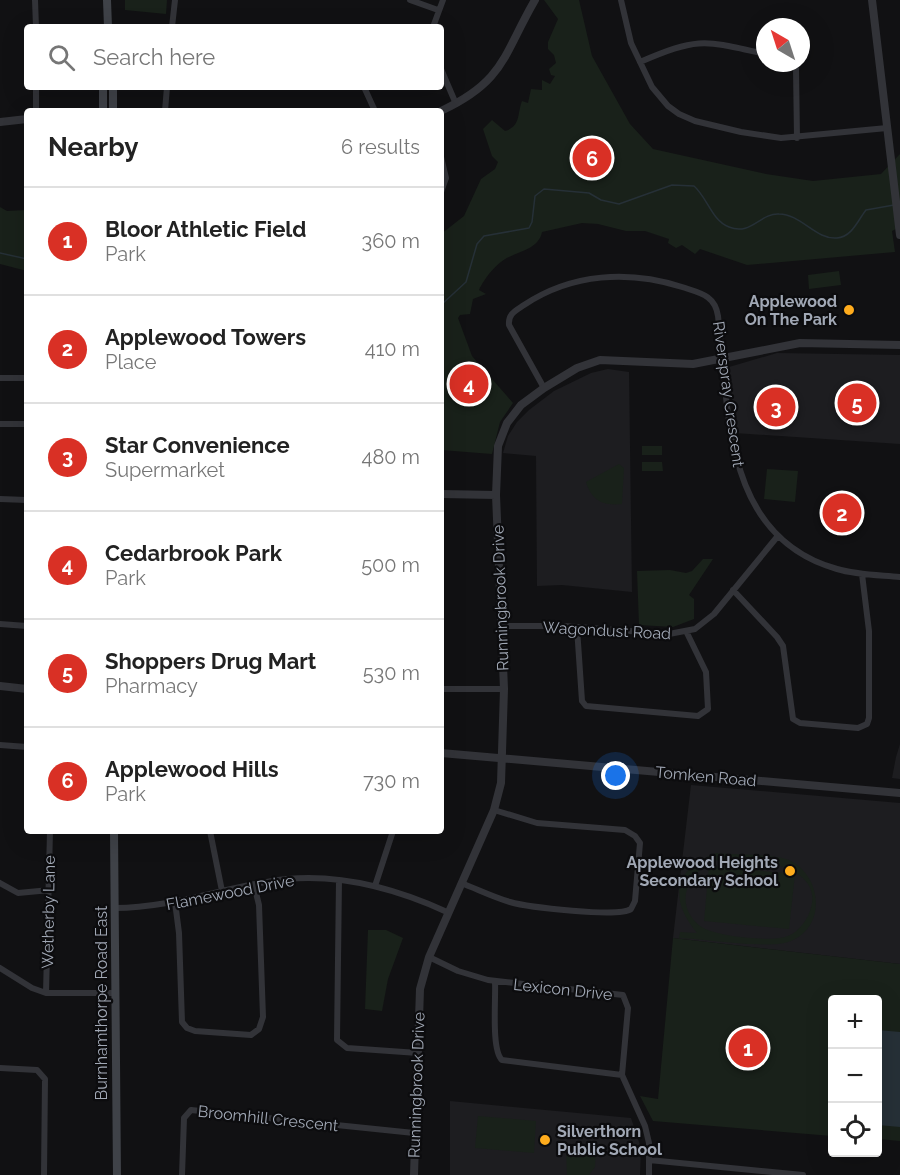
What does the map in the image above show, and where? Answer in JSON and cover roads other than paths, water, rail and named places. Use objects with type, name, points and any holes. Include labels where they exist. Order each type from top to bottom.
[{"type":"main road","points":[[107,0],[108,24]]},
{"type":"main road","points":[[103,90],[103,108]]},
{"type":"main road","points":[[113,90],[113,108]]},
{"type":"main road","name":"Burnhamthorpe Road East","points":[[114,834],[117,1175]]},
{"type":"street","points":[[35,0],[36,24]]},
{"type":"street","points":[[172,24],[175,0]]},
{"type":"street","points":[[410,0],[438,10]]},
{"type":"street","points":[[434,24],[443,0]]},
{"type":"street","points":[[444,110],[487,82],[501,66],[535,0]]},
{"type":"street","points":[[621,0],[624,24],[640,62],[659,97],[679,114],[741,132],[781,138],[887,128]]},
{"type":"street","points":[[872,0],[900,235]]},
{"type":"street","points":[[640,62],[682,44],[705,41],[756,52]]},
{"type":"street","points":[[796,72],[797,138]]},
{"type":"street","points":[[444,76],[456,104]]},
{"type":"street","points":[[36,90],[36,108]]},
{"type":"street","points":[[165,108],[167,90]]},
{"type":"street","points":[[365,90],[374,108]]},
{"type":"street","points":[[0,122],[24,118]]},
{"type":"street","name":"Riverspray Crescent","points":[[544,388],[510,329],[509,317],[547,292],[600,277],[648,278],[709,297],[717,307],[738,472],[752,503],[777,537],[796,552],[818,563],[862,574],[900,577]]},
{"type":"street","name":"Runningbrook Drive","points":[[414,1175],[420,989],[429,957],[447,912],[494,810],[501,783],[504,689],[496,495],[501,435],[515,411],[544,388],[578,368],[600,360],[693,364],[723,360],[800,343],[900,345]]},
{"type":"street","points":[[0,378],[24,378]]},
{"type":"street","points":[[0,424],[24,424]]},
{"type":"street","points":[[444,494],[496,495]]},
{"type":"street","points":[[0,499],[24,500]]},
{"type":"street","name":"Wagondust Road","points":[[502,626],[687,633],[708,620],[777,537]]},
{"type":"street","points":[[733,590],[783,646],[793,719],[800,723],[858,728],[867,724],[869,718],[869,631],[862,574]]},
{"type":"street","points":[[0,624],[24,626]]},
{"type":"street","points":[[577,628],[582,701],[586,706],[698,716],[708,710],[706,672],[687,633]]},
{"type":"street","points":[[0,686],[24,688]]},
{"type":"street","points":[[444,689],[504,689]]},
{"type":"street","points":[[0,745],[24,747]]},
{"type":"street","name":"Tomken Road","points":[[444,753],[900,793]]},
{"type":"street","points":[[461,883],[511,902],[537,907],[618,914],[631,909],[635,901],[640,843],[635,836],[625,830],[521,820],[494,810]]},
{"type":"street","name":"Wetherby Lane","points":[[46,993],[50,834]]},
{"type":"street","points":[[211,834],[222,891]]},
{"type":"street","points":[[375,885],[392,834]]},
{"type":"street","name":"Flamewood Drive","points":[[115,908],[145,908],[288,879],[339,880],[375,885],[409,894],[447,912]]},
{"type":"street","points":[[339,880],[337,1040],[347,1048],[418,1053]]},
{"type":"street","points":[[0,883],[18,892],[50,890]]},
{"type":"street","points":[[175,902],[179,933],[182,1022],[187,1029],[195,1031],[251,1035],[259,1029],[263,1017],[259,904],[254,885]]},
{"type":"street","name":"Lexicon Drive","points":[[429,957],[466,974],[495,982],[623,995],[628,1008],[622,1076],[645,1126],[649,1175]]},
{"type":"street","points":[[0,968],[32,988],[46,993],[116,993]]},
{"type":"street","points":[[495,982],[496,1045],[501,1060],[622,1076]]},
{"type":"street","points":[[0,1068],[37,1071],[45,1079],[44,1175]]},
{"type":"street","name":"Broomhill Crescent","points":[[182,1175],[183,1118],[191,1110],[414,1132]]},
{"type":"street","points":[[649,1160],[803,1175]]},
{"type":"waterway","points":[[444,302],[466,282],[477,244],[484,236],[529,228],[532,222],[535,196],[544,189],[589,193],[601,200],[619,204],[672,185],[694,186],[718,220],[729,227],[743,229],[766,217],[779,214],[794,218],[829,238],[847,235],[866,210],[894,205]]},
{"type":"waterway","points":[[0,253],[24,258]]},
{"type":"place","name":"Applewood Hills","points":[[592,158]]},
{"type":"place","name":"Applewood On The Park","points":[[849,310]]},
{"type":"place","name":"Cedarbrook Park","points":[[469,384]]},
{"type":"place","name":"Shoppers Drug Mart","points":[[857,403]]},
{"type":"place","name":"Star Convenience","points":[[776,407]]},
{"type":"place","name":"Applewood Towers","points":[[842,513]]},
{"type":"place","name":"Applewood Heights Secondary School","points":[[790,871]]},
{"type":"place","name":"Bloor Athletic Field","points":[[748,1048]]},
{"type":"place","name":"Silverthorn Public School","points":[[545,1140]]}]
